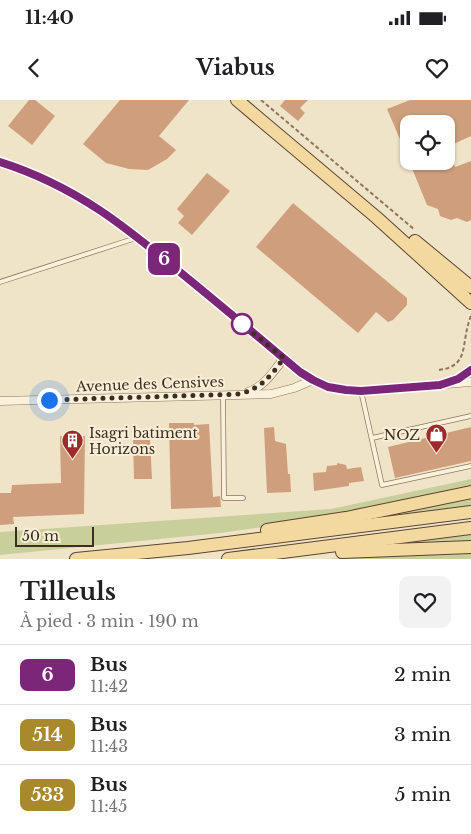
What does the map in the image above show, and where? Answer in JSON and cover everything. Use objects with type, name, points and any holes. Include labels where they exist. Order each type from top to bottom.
[{"type":"main road","points":[[237,100],[376,216],[471,303]]},
{"type":"main road","points":[[248,100],[471,287]]},
{"type":"main road","points":[[148,553],[211,538],[346,518],[471,492]]},
{"type":"main road","points":[[76,559],[148,553],[471,512]]},
{"type":"main road","points":[[228,559],[471,528]]},
{"type":"main road","points":[[277,553],[471,547]]},
{"type":"street","points":[[0,162],[38,175],[72,192],[103,211],[138,237],[313,380],[328,387],[361,391],[471,382]]},
{"type":"street","name":"Avenue des Censives","points":[[241,394],[254,390],[265,382],[284,358]]},
{"type":"street","points":[[440,385],[458,379],[471,370]]},
{"type":"street","name":"Avenue des Censives","points":[[0,401],[278,393],[313,380]]},
{"type":"lane","points":[[0,282],[138,237]]},
{"type":"lane","points":[[361,391],[382,486],[471,466]]},
{"type":"lane","points":[[223,395],[224,498],[242,498]]},
{"type":"lane","points":[[372,438],[471,416]]},
{"type":"path","points":[[261,100],[415,230]]},
{"type":"path","points":[[439,370],[452,369],[464,359],[471,316]]},
{"type":"green space","points":[[471,479],[471,490],[330,518],[220,533],[0,555],[0,532],[331,509]]},
{"type":"green space","points":[[471,496],[471,507],[391,516],[392,513]]},
{"type":"green space","points":[[471,534],[471,543],[402,546],[402,543]]},
{"type":"green space","points":[[471,551],[471,559],[328,559],[377,555]]},
{"type":"building","points":[[29,100],[35,100],[55,116],[32,145],[8,126]]},
{"type":"building","points":[[120,100],[189,100],[159,136],[176,150],[167,159],[148,170],[129,169],[106,163],[83,144]]},
{"type":"building","points":[[285,100],[308,100],[300,108],[305,113],[298,121],[280,106]]},
{"type":"building","points":[[410,100],[471,100],[471,136],[455,143],[455,115],[400,115],[400,139],[387,109]]},
{"type":"building","points":[[471,161],[471,220],[467,222],[457,218],[451,220],[440,216],[438,209],[427,205],[413,170],[455,170],[455,167]]},
{"type":"building","points":[[207,173],[230,191],[192,235],[178,223],[184,216],[177,209]]},
{"type":"building","points":[[293,203],[407,298],[407,305],[393,320],[388,322],[376,312],[358,333],[256,247]]},
{"type":"building","points":[[169,423],[209,424],[213,497],[220,496],[221,507],[171,509]]},
{"type":"building","points":[[274,427],[275,441],[286,444],[291,492],[267,493],[264,428]]},
{"type":"building","points":[[471,427],[471,461],[395,478],[388,447]]},
{"type":"building","name":"Isagri batiment Horizons","points":[[60,436],[85,436],[84,514],[13,517],[14,524],[0,525],[0,493],[11,493],[12,485],[61,483]]},
{"type":"building","points":[[133,440],[150,440],[152,479],[134,479]]},
{"type":"building","points":[[337,463],[346,465],[347,469],[361,467],[364,481],[349,483],[349,486],[314,491],[313,473],[326,472],[327,466],[337,465]]},
{"type":"bus line","name":"6","points":[[0,162],[26,170],[50,181],[82,197],[103,211],[138,237],[300,372],[320,384],[353,391],[440,385],[458,379],[471,370]]},
{"type":"place","name":"NOZ","points":[[436,454]]},
{"type":"place","name":"Isagri batiment Horizons","points":[[73,460]]},
{"type":"route","points":[[49,400],[241,394],[254,390],[269,378],[284,358],[242,324]]}]
